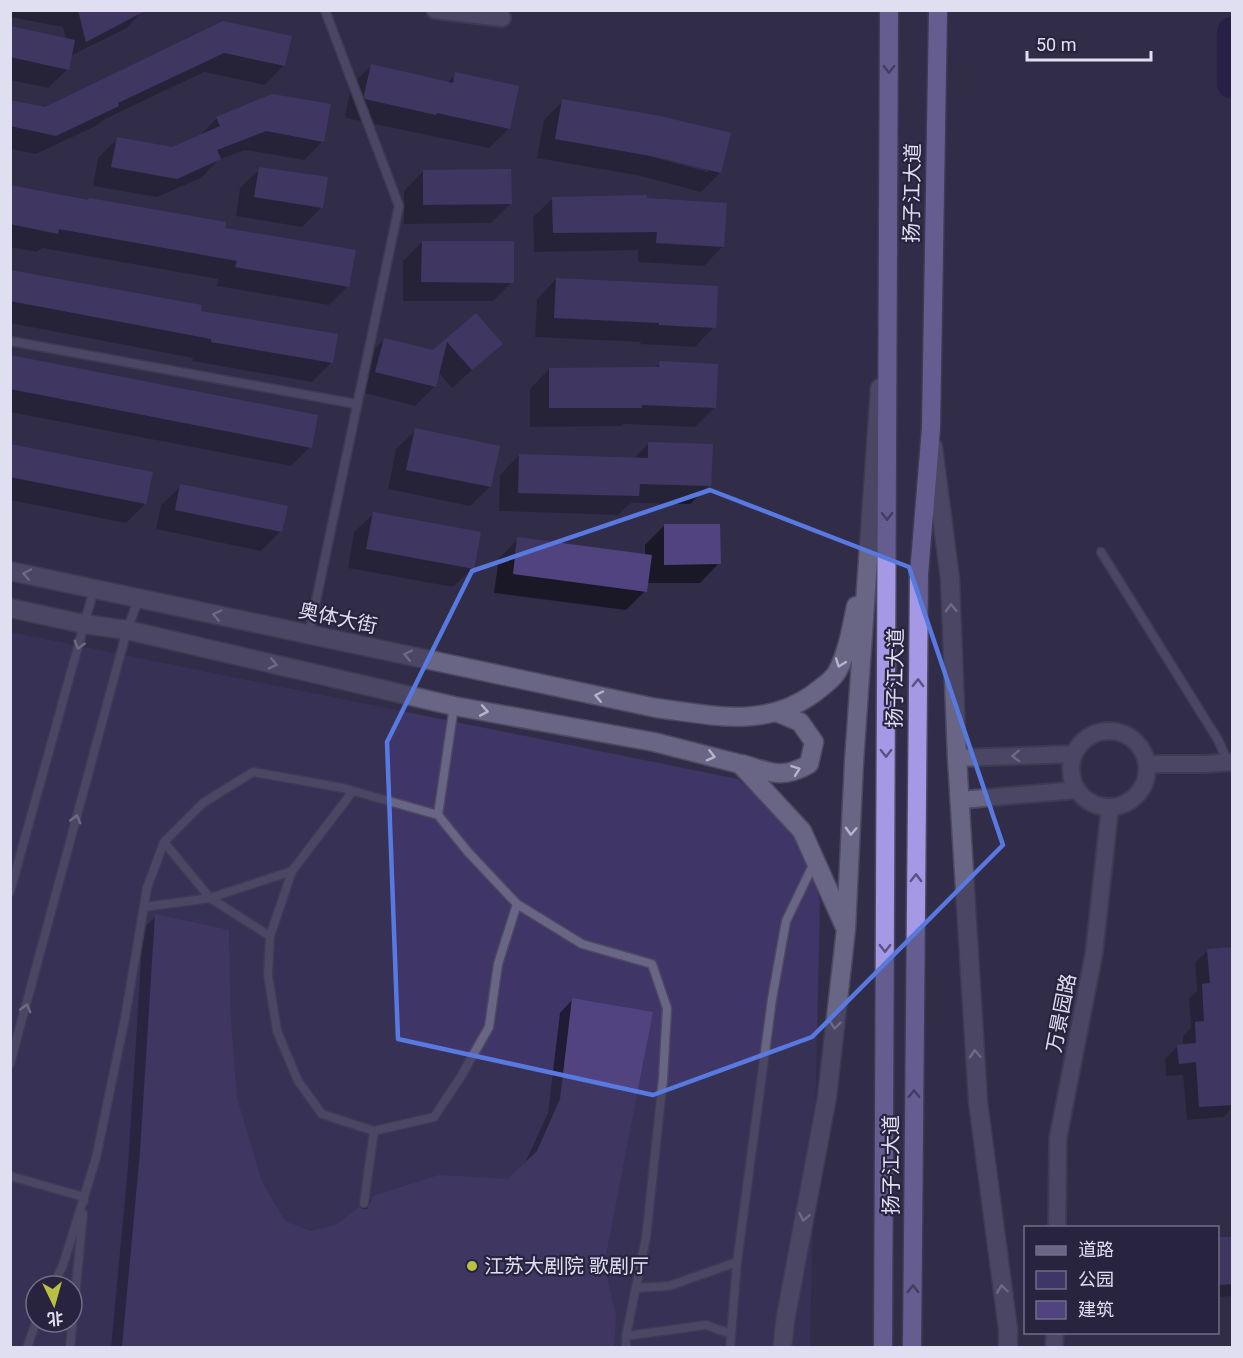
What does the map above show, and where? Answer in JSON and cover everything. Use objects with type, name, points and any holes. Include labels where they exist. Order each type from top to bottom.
[{"type":"highway","name":"扬子江大道","points":[[884,1347],[889,10]]},
{"type":"highway","name":"扬子江大道","points":[[912,1347],[919,574],[931,428],[938,10]]},
{"type":"street","points":[[435,10],[502,18]]},
{"type":"street","points":[[782,1347],[827,1097],[846,929],[854,762],[888,248]]},
{"type":"street","points":[[931,428],[950,579],[957,758],[978,1101],[1008,1329],[1008,1347]]},
{"type":"street","name":"奥体大街","points":[[10,571],[656,708],[742,718],[776,712],[802,702],[836,673],[850,634],[871,524]]},
{"type":"street","points":[[10,608],[84,624],[127,630],[454,706],[654,742],[773,773],[793,774],[809,764],[814,742],[800,722],[776,712]]},
{"type":"street","points":[[1115,730],[1137,742],[1144,752],[1147,764],[1147,777],[1134,798],[1123,805],[1110,807],[1097,805],[1086,799],[1077,790],[1071,772],[1074,754],[1080,743],[1090,735],[1102,731],[1115,730]]},
{"type":"street","points":[[957,758],[1074,754]]},
{"type":"street","points":[[1147,764],[1230,762]]},
{"type":"street","points":[[740,764],[802,831],[846,929]]},
{"type":"street","points":[[961,800],[1077,790]]},
{"type":"street","name":"万景园路","points":[[1057,1226],[1058,1138],[1094,953],[1110,807]]},
{"type":"lane","points":[[309,634],[399,206],[325,10]]},
{"type":"lane","points":[[10,341],[356,404]]},
{"type":"lane","points":[[1101,552],[1230,762]]},
{"type":"lane","points":[[10,892],[94,589]]},
{"type":"lane","points":[[10,1064],[127,630],[139,598]]},
{"type":"lane","points":[[438,815],[454,706]]},
{"type":"lane","points":[[59,1274],[98,1146],[147,888],[164,842],[203,803],[253,772],[353,791],[438,815],[468,852],[517,904],[582,944],[652,964],[667,1008],[663,1079],[648,1215],[626,1336],[626,1347]]},
{"type":"lane","points":[[353,791],[292,871],[270,936],[267,975],[277,1031],[298,1082],[322,1114],[374,1131],[434,1117],[460,1078],[489,1027],[498,964],[517,904]]},
{"type":"lane","points":[[164,842],[210,898],[270,936]]},
{"type":"lane","points":[[730,1347],[737,1262],[772,999],[786,921],[815,861]]},
{"type":"lane","points":[[144,907],[210,898],[292,871]]},
{"type":"lane","points":[[364,1203],[374,1131]]},
{"type":"lane","points":[[10,1176],[84,1197]]},
{"type":"lane","points":[[70,1347],[76,1303],[84,1197]]},
{"type":"lane","points":[[636,1288],[669,1286],[737,1262]]},
{"type":"lane","points":[[626,1336],[706,1325],[731,1334]]},
{"type":"highlighted area","points":[[710,490],[909,567],[1003,845],[812,1037],[653,1095],[398,1039],[387,742],[472,571]]},
{"type":"green space","points":[[10,632],[738,779],[779,818],[793,835],[809,864],[820,901],[810,1347],[11,1347]]},
{"type":"building","points":[[78,10],[147,10],[86,42]]},
{"type":"building","points":[[223,21],[292,36],[285,66],[224,53],[118,103],[119,106],[56,136],[10,126],[10,100],[45,107]]},
{"type":"building","points":[[10,26],[75,40],[69,70],[10,57]]},
{"type":"building","points":[[371,64],[453,83],[455,72],[519,86],[510,129],[365,99]]},
{"type":"building","points":[[272,94],[331,104],[324,142],[266,131],[217,150],[221,159],[177,179],[111,167],[117,137],[172,147],[220,126],[216,117]]},
{"type":"building","points":[[562,99],[660,116],[731,133],[721,173],[656,157],[555,139]]},
{"type":"building","points":[[259,167],[328,177],[323,208],[254,197]]},
{"type":"building","points":[[511,169],[512,204],[423,205],[423,170]]},
{"type":"building","points":[[10,185],[226,222],[225,228],[356,250],[349,287],[235,267],[237,261],[59,229],[58,234],[10,224]]},
{"type":"building","points":[[647,195],[647,198],[727,203],[724,247],[656,243],[657,232],[553,233],[552,197]]},
{"type":"building","points":[[422,241],[514,241],[514,283],[421,282]]},
{"type":"building","points":[[10,270],[202,305],[201,311],[338,334],[333,363],[211,342],[211,339],[10,301]]},
{"type":"building","points":[[556,278],[718,286],[716,328],[554,318]]},
{"type":"building","points":[[476,313],[503,344],[472,370],[447,342],[436,387],[375,372],[384,338],[433,350]]},
{"type":"building","points":[[10,355],[318,415],[312,448],[10,389]]},
{"type":"building","points":[[659,361],[718,364],[716,408],[642,405],[642,408],[549,408],[549,368],[659,367]]},
{"type":"building","points":[[415,428],[500,446],[491,487],[406,470]]},
{"type":"building","points":[[648,442],[713,444],[711,486],[640,484],[639,496],[518,493],[519,454],[648,458]]},
{"type":"building","points":[[10,444],[153,472],[146,504],[10,477]]},
{"type":"building","points":[[180,484],[288,506],[282,532],[175,510]]},
{"type":"building","points":[[373,512],[481,532],[474,569],[366,549]]},
{"type":"building","points":[[664,524],[720,524],[721,564],[664,565]]},
{"type":"building","points":[[517,537],[652,555],[647,592],[513,574]]},
{"type":"building","points":[[155,914],[229,930],[230,1009],[237,1098],[262,1182],[285,1221],[310,1231],[336,1225],[359,1207],[367,1209],[373,1196],[439,1175],[508,1179],[537,1151],[560,1099],[572,998],[653,1012],[604,1265],[616,1316],[614,1347],[122,1347],[140,1152]]},
{"type":"building","points":[[1233,947],[1233,1105],[1199,1107],[1196,1062],[1179,1064],[1177,1045],[1196,1043],[1195,1022],[1204,1021],[1202,984],[1210,983],[1207,949]]},
{"type":"building","points":[[1219,1237],[1233,1237],[1233,1284],[1219,1285]]},
{"type":"waterway","points":[[1232,32],[1232,84]]},
{"type":"place","name":"江苏大剧院 歌剧厅","points":[[472,1266]]}]
